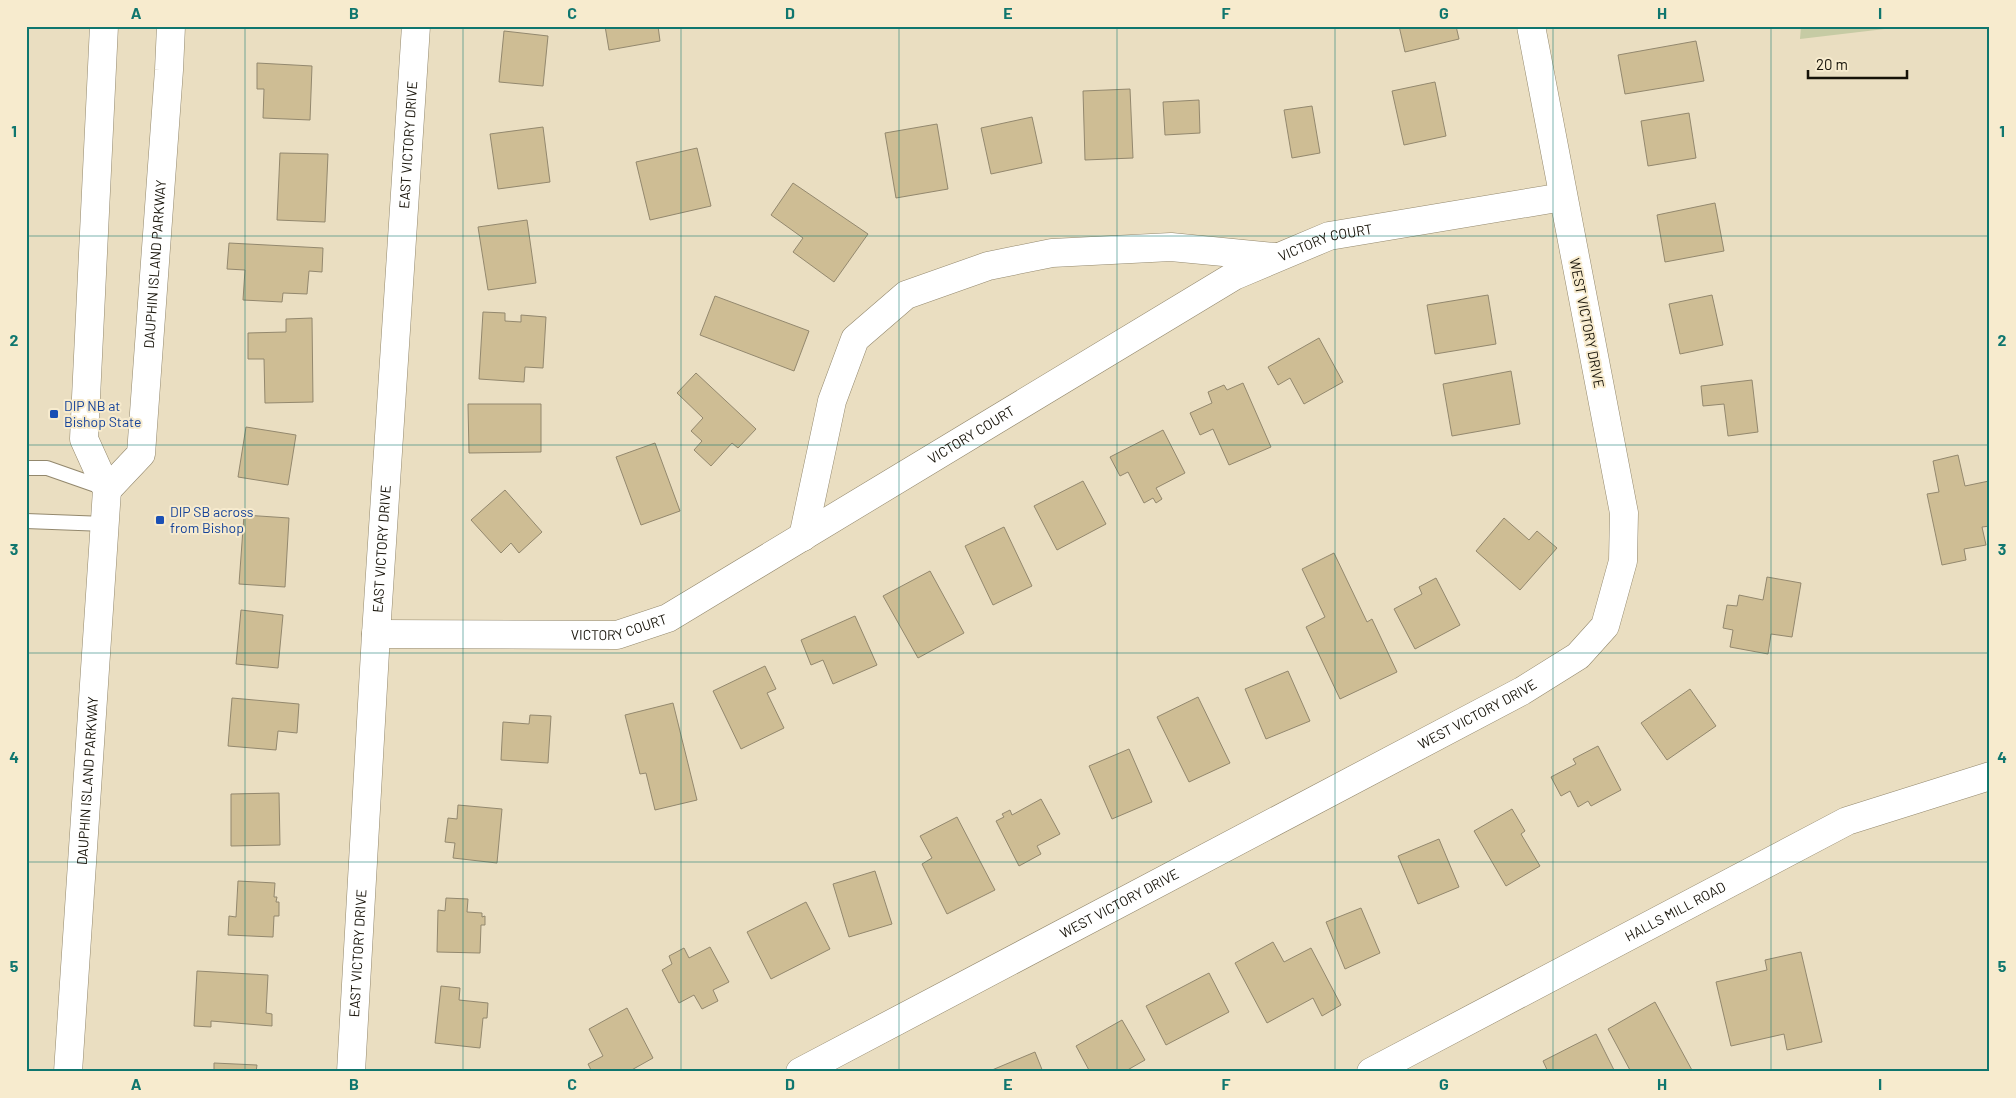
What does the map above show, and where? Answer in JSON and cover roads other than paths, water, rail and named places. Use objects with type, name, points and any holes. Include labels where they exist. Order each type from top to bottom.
[{"type":"street","name":"DAUPHIN ISLAND PARKWAY","points":[[68,1072],[107,490],[84,439],[104,26]]},
{"type":"street","name":"DAUPHIN ISLAND PARKWAY","points":[[107,490],[141,454],[169,80],[171,26]]},
{"type":"street","name":"EAST VICTORY DRIVE","points":[[351,1072],[376,634],[416,26]]},
{"type":"street","name":"WEST VICTORY DRIVE","points":[[800,1072],[1522,691],[1578,656],[1605,626],[1623,560],[1624,513],[1531,26]]},
{"type":"street","name":"VICTORY COURT","points":[[376,634],[617,635],[668,618],[1234,276],[1329,236],[1563,197]]},
{"type":"street","points":[[803,537],[832,401],[855,339],[906,295],[988,266],[1052,253],[1171,247],[1279,257]]},
{"type":"street","name":"HALLS MILL ROAD","points":[[1371,1072],[1847,820],[1990,776]]},
{"type":"lane","points":[[26,468],[47,468],[107,490]]},
{"type":"lane","points":[[26,521],[105,524]]},
{"type":"place","name":"DIP NB at Bishop State","points":[[54,414]]},
{"type":"place","name":"DIP SB across from Bishop","points":[[160,520]]}]
